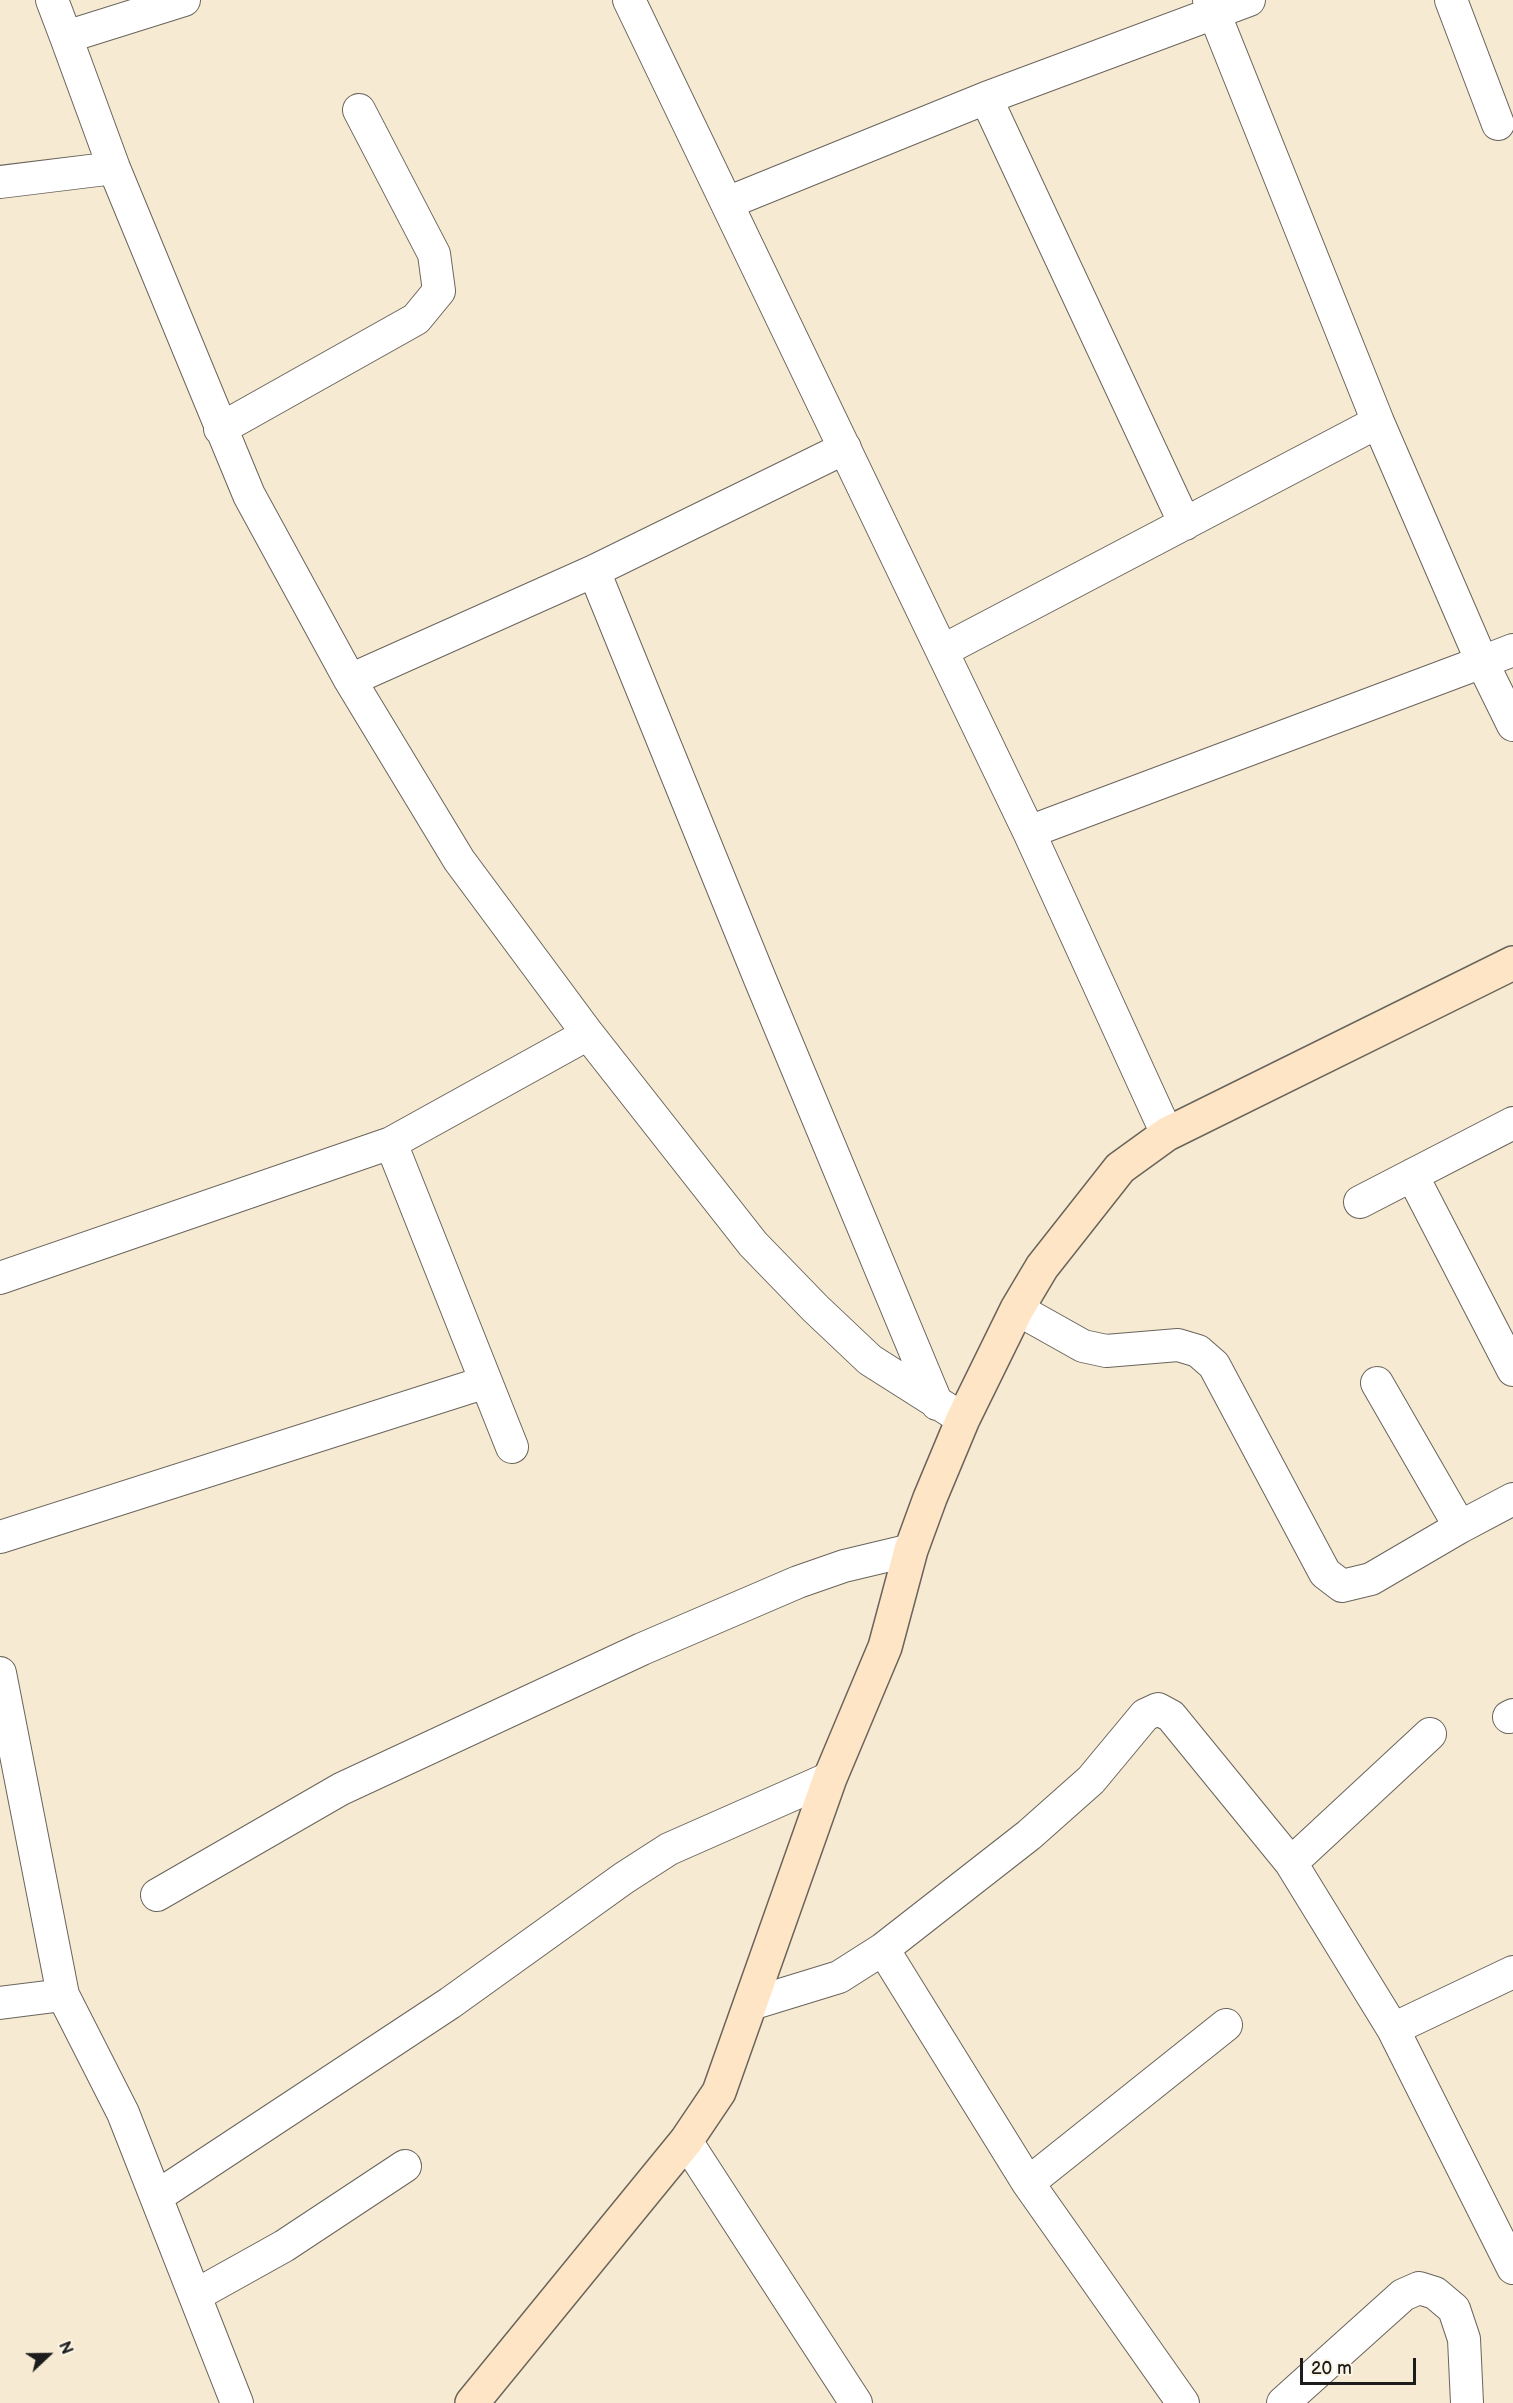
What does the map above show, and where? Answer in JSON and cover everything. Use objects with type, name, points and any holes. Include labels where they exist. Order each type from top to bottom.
[{"type":"main road","points":[[472,2403],[686,2141],[719,2091],[830,1778],[885,1647],[911,1550],[930,1498],[950,1412],[1042,1267],[1120,1168],[1167,1134],[1513,963]]},
{"type":"street","points":[[52,0],[114,168],[249,495],[350,680],[459,860],[588,1034],[753,1244],[870,1360],[950,1412]]},
{"type":"street","points":[[66,37],[184,0]]},
{"type":"street","points":[[629,0],[1029,832],[1167,1134]]},
{"type":"street","points":[[727,203],[1211,7],[1249,0]]},
{"type":"street","points":[[1451,0],[1498,124]]},
{"type":"street","points":[[1211,7],[1378,422],[1482,662],[1513,725]]},
{"type":"street","points":[[986,98],[1185,524]]},
{"type":"street","points":[[220,429],[416,319],[439,291],[434,254],[359,110]]},
{"type":"street","points":[[0,182],[114,168]]},
{"type":"street","points":[[942,651],[1378,422]]},
{"type":"street","points":[[350,680],[594,571],[845,448]]},
{"type":"street","points":[[594,571],[760,979],[950,1412]]},
{"type":"street","points":[[1029,832],[1513,650]]},
{"type":"street","points":[[0,1278],[392,1143],[588,1034]]},
{"type":"street","points":[[1360,1202],[1511,1128]]},
{"type":"street","points":[[392,1143],[512,1447]]},
{"type":"street","points":[[1412,1175],[1513,1370]]},
{"type":"street","points":[[1017,1309],[1083,1346],[1106,1351],[1178,1345],[1198,1351],[1214,1365],[1325,1573],[1342,1586],[1371,1579],[1513,1499]]},
{"type":"street","points":[[0,1537],[486,1382]]},
{"type":"street","points":[[1377,1383],[1460,1527]]},
{"type":"street","points":[[157,1895],[340,1789],[642,1649],[798,1582],[844,1566],[911,1550]]},
{"type":"street","points":[[0,1673],[63,1995],[123,2113],[237,2403]]},
{"type":"street","points":[[751,2004],[839,1977],[883,1949],[1029,1835],[1091,1780],[1145,1715],[1158,1709],[1171,1716],[1291,1863],[1393,2029],[1513,2268]]},
{"type":"street","points":[[1291,1863],[1430,1734]]},
{"type":"street","points":[[156,2197],[450,2003],[624,1878],[669,1849],[830,1778]]},
{"type":"street","points":[[883,1949],[1028,2182],[1183,2403]]},
{"type":"street","points":[[1393,2029],[1513,1972]]},
{"type":"street","points":[[0,2003],[63,1995]]},
{"type":"street","points":[[1028,2182],[1226,2025]]},
{"type":"street","points":[[686,2141],[856,2403]]},
{"type":"street","points":[[196,2295],[284,2246],[405,2166]]},
{"type":"street","points":[[1283,2403],[1403,2295],[1419,2288],[1435,2293],[1454,2308],[1464,2338],[1467,2403]]}]
